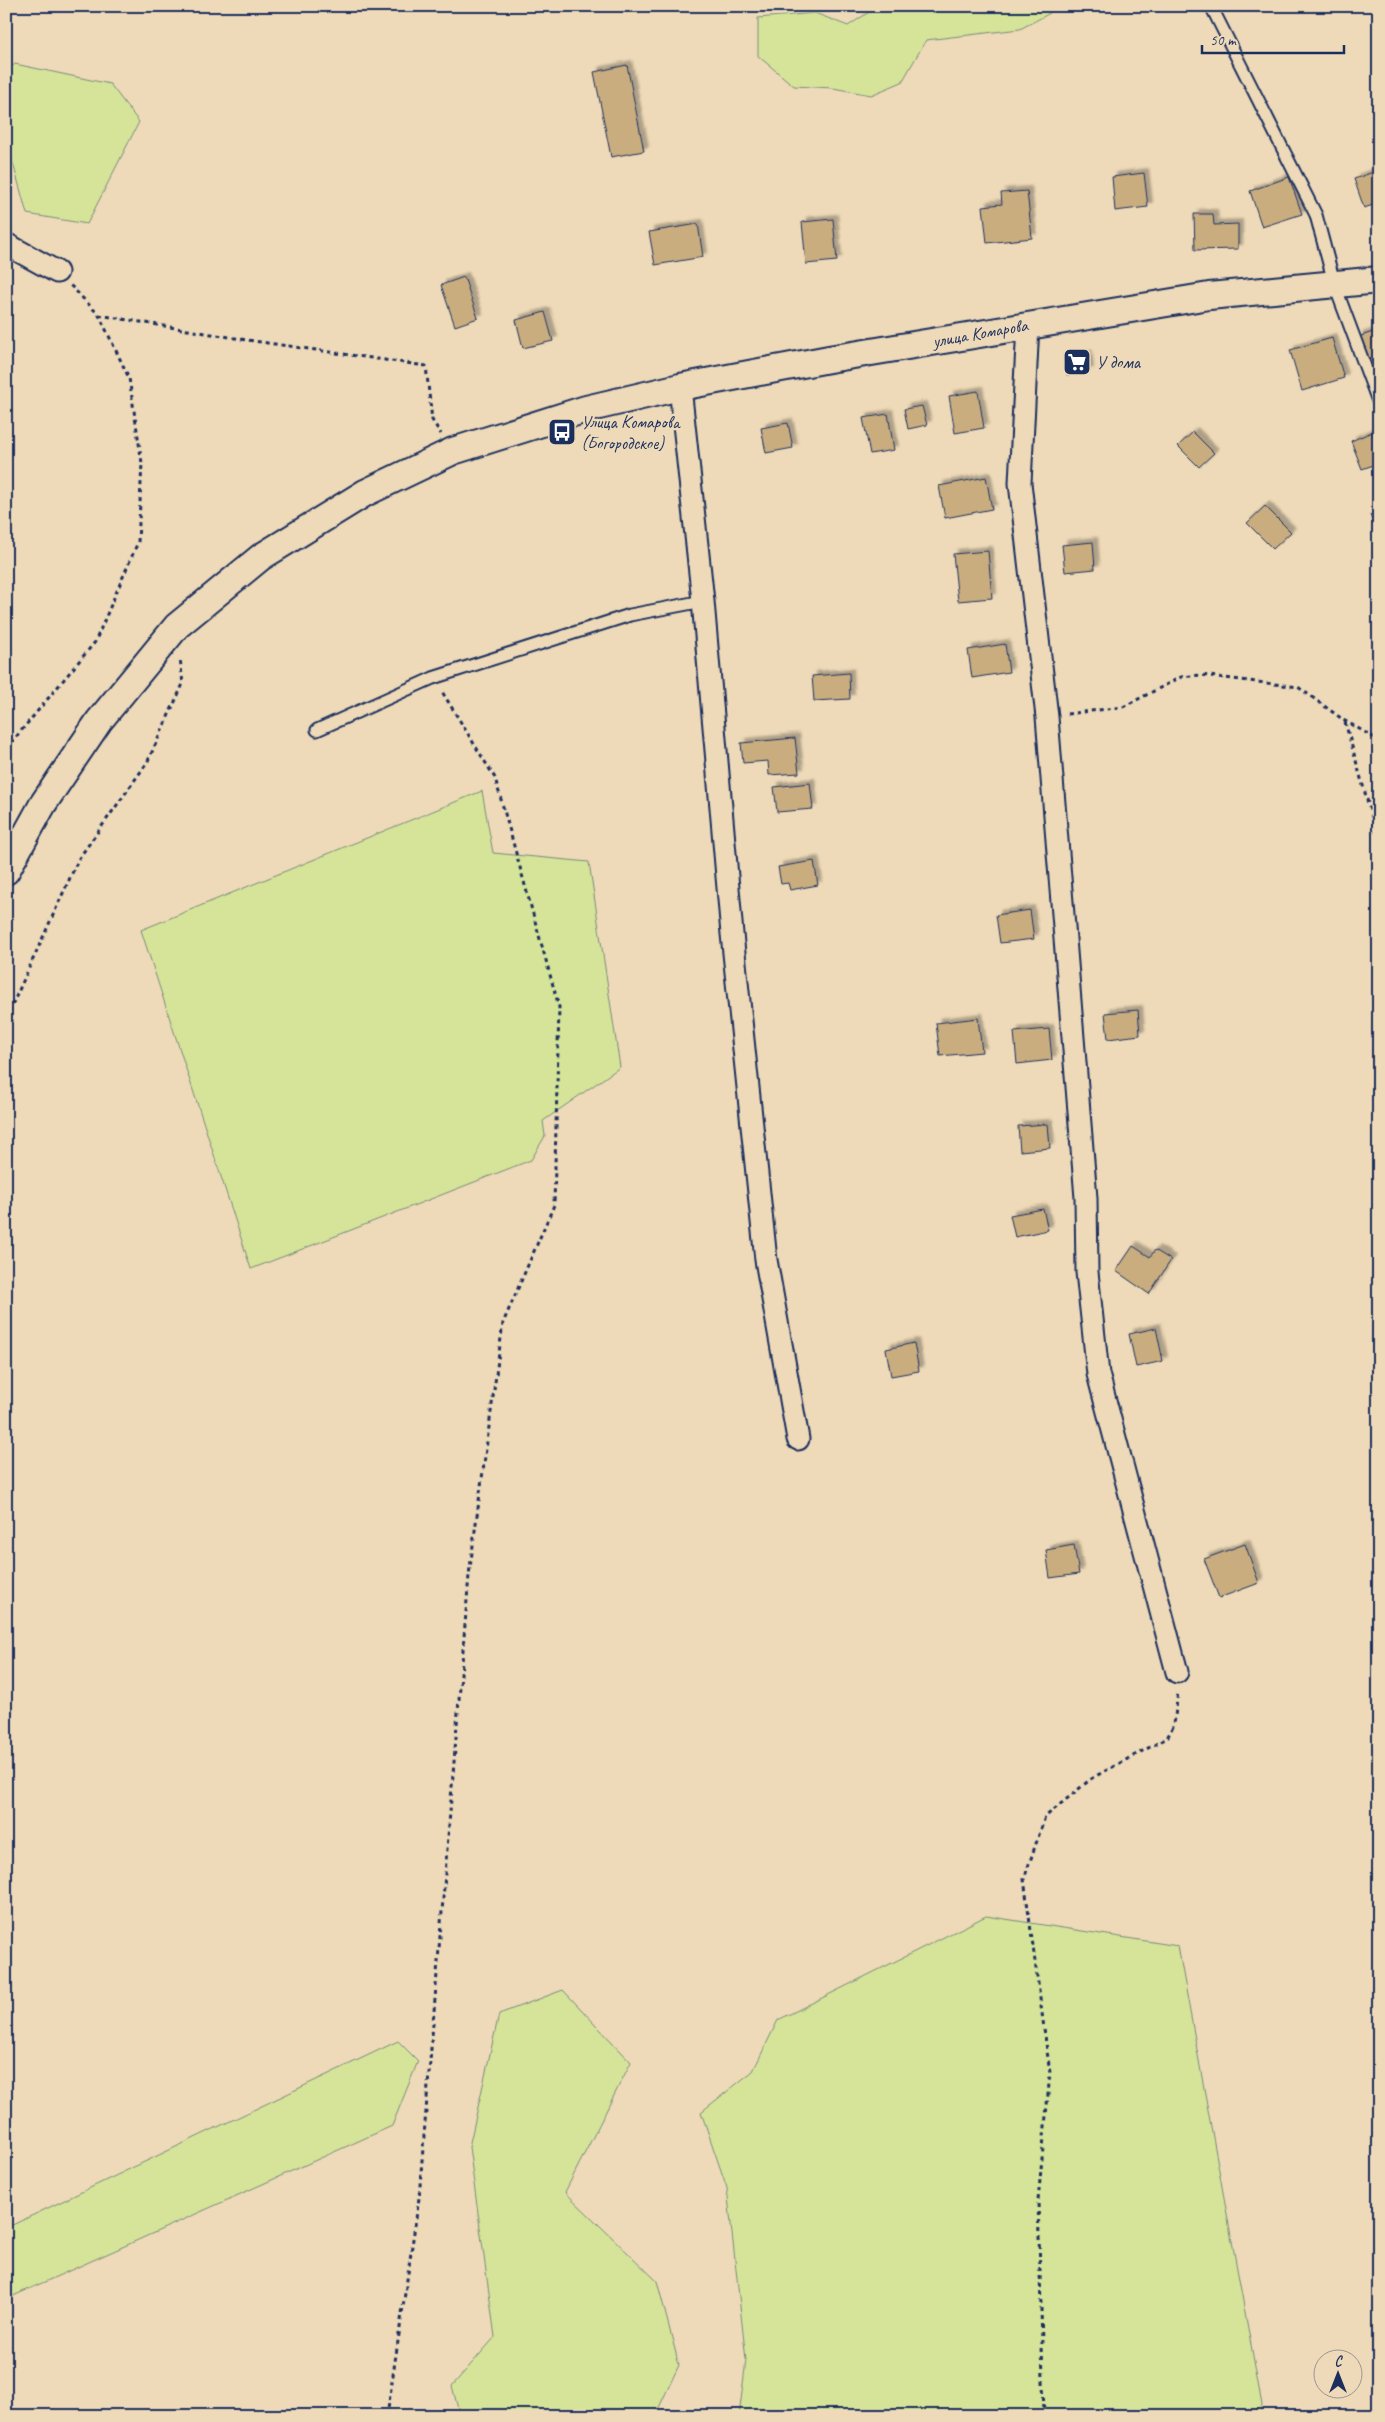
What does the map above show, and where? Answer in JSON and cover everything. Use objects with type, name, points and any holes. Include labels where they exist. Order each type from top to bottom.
[{"type":"street","points":[[6,244],[57,272]]},
{"type":"street","name":"улица Комарова","points":[[6,871],[43,804],[99,721],[177,626],[261,557],[365,493],[453,451],[586,409],[680,387],[1028,325],[1209,296],[1335,286],[1379,280]]},
{"type":"street","points":[[1028,325],[1020,483],[1047,717],[1086,1198],[1087,1272],[1098,1374],[1177,1672]]},
{"type":"street","points":[[680,387],[703,601],[732,934],[766,1260],[798,1439]]},
{"type":"lane","points":[[1211,6],[1316,215],[1335,286],[1379,404]]},
{"type":"lane","points":[[316,730],[433,678],[630,615],[703,601]]},
{"type":"path","points":[[6,750],[95,642],[138,542],[142,463],[129,378],[99,314],[57,272]]},
{"type":"path","points":[[99,314],[247,340],[426,366],[432,420],[453,451]]},
{"type":"path","points":[[6,1044],[8,1011],[79,858],[147,763],[183,684],[177,626]]},
{"type":"path","points":[[1047,717],[1123,707],[1181,677],[1200,675],[1298,687],[1344,721],[1379,740]]},
{"type":"path","points":[[387,2416],[419,2198],[469,1575],[503,1322],[554,1205],[558,1008],[495,778],[433,678]]},
{"type":"path","points":[[1344,721],[1379,842]]},
{"type":"path","points":[[1044,2416],[1038,2201],[1050,2074],[1024,1880],[1046,1817],[1092,1778],[1167,1738],[1174,1725],[1178,1703],[1177,1672]]},
{"type":"green space","points":[[878,6],[1051,6],[1050,13],[1020,29],[926,40],[902,82],[871,95],[833,88],[794,86],[758,56],[758,18],[815,13],[848,26]]},
{"type":"green space","points":[[15,64],[110,84],[139,122],[87,224],[27,214],[8,145],[6,145],[6,71]]},
{"type":"green space","points":[[482,791],[493,853],[589,862],[620,1067],[543,1121],[545,1136],[531,1160],[251,1269],[141,930]]},
{"type":"green space","points":[[986,1916],[1178,1946],[1262,2405],[1260,2416],[739,2416],[746,2360],[727,2188],[701,2112],[753,2071],[778,2020]]},
{"type":"green space","points":[[563,1990],[631,2062],[565,2192],[657,2281],[679,2365],[655,2416],[460,2416],[452,2386],[495,2337],[469,2147],[499,2014]]},
{"type":"green space","points":[[398,2041],[418,2061],[392,2126],[11,2297],[6,2295],[6,2228]]},
{"type":"building","points":[[627,65],[644,151],[611,157],[594,72]]},
{"type":"building","points":[[1379,170],[1379,203],[1364,208],[1354,179]]},
{"type":"building","points":[[1144,173],[1148,207],[1115,211],[1112,177]]},
{"type":"building","points":[[1289,177],[1302,214],[1262,227],[1250,191]]},
{"type":"building","points":[[1027,191],[1032,238],[987,243],[983,206],[1002,204],[1001,193]]},
{"type":"building","points":[[1194,214],[1213,214],[1214,225],[1238,224],[1238,249],[1195,250]]},
{"type":"building","points":[[833,219],[837,261],[806,264],[802,222]]},
{"type":"building","points":[[698,224],[703,257],[655,265],[649,232]]},
{"type":"building","points":[[464,277],[478,318],[455,326],[441,285]]},
{"type":"building","points":[[545,312],[553,341],[523,348],[516,320]]},
{"type":"building","points":[[1379,330],[1379,361],[1374,363],[1376,370],[1379,370],[1379,389],[1358,337]]},
{"type":"building","points":[[1332,338],[1344,378],[1302,391],[1290,350]]},
{"type":"building","points":[[1087,354],[1089,372],[1067,375],[1065,357]]},
{"type":"building","points":[[978,391],[984,428],[955,433],[949,396]]},
{"type":"building","points":[[922,406],[927,425],[908,429],[904,409]]},
{"type":"building","points":[[888,414],[894,450],[870,454],[863,418]]},
{"type":"building","points":[[788,423],[793,448],[766,453],[761,428]]},
{"type":"building","points":[[1193,432],[1214,453],[1199,467],[1178,446]]},
{"type":"building","points":[[1372,432],[1379,451],[1379,463],[1362,469],[1351,441]]},
{"type":"building","points":[[986,477],[992,509],[945,518],[939,486]]},
{"type":"building","points":[[1265,506],[1291,532],[1273,549],[1247,523]]},
{"type":"building","points":[[1379,512],[1379,537],[1370,515]]},
{"type":"building","points":[[1093,542],[1095,569],[1065,572],[1062,545]]},
{"type":"building","points":[[988,551],[992,598],[958,601],[953,554]]},
{"type":"building","points":[[1005,644],[1009,672],[972,678],[968,650]]},
{"type":"building","points":[[849,673],[850,699],[814,701],[812,676]]},
{"type":"building","points":[[795,738],[799,773],[769,775],[768,761],[743,763],[741,743]]},
{"type":"building","points":[[810,783],[813,809],[777,812],[774,787]]},
{"type":"building","points":[[814,861],[818,885],[790,890],[788,883],[781,884],[778,867]]},
{"type":"building","points":[[1030,910],[1034,939],[1000,943],[996,915]]},
{"type":"building","points":[[1138,1010],[1140,1035],[1108,1039],[1105,1013]]},
{"type":"building","points":[[978,1018],[982,1052],[940,1056],[936,1023]]},
{"type":"building","points":[[1049,1029],[1052,1060],[1017,1064],[1014,1032]]},
{"type":"building","points":[[1048,1124],[1050,1148],[1020,1151],[1018,1126]]},
{"type":"building","points":[[1043,1209],[1048,1230],[1015,1237],[1010,1215]]},
{"type":"building","points":[[1133,1246],[1150,1257],[1155,1250],[1171,1260],[1149,1294],[1116,1271]]},
{"type":"building","points":[[1156,1328],[1163,1361],[1136,1367],[1129,1334]]},
{"type":"building","points":[[914,1343],[919,1371],[891,1376],[886,1349]]},
{"type":"building","points":[[1245,1544],[1259,1583],[1219,1598],[1204,1559]]},
{"type":"building","points":[[1074,1545],[1079,1574],[1050,1578],[1046,1550]]},
{"type":"place","name":"У дома","points":[[1077,362]]},
{"type":"place","name":"Улица Комарова (Богородское)","points":[[562,432]]}]
